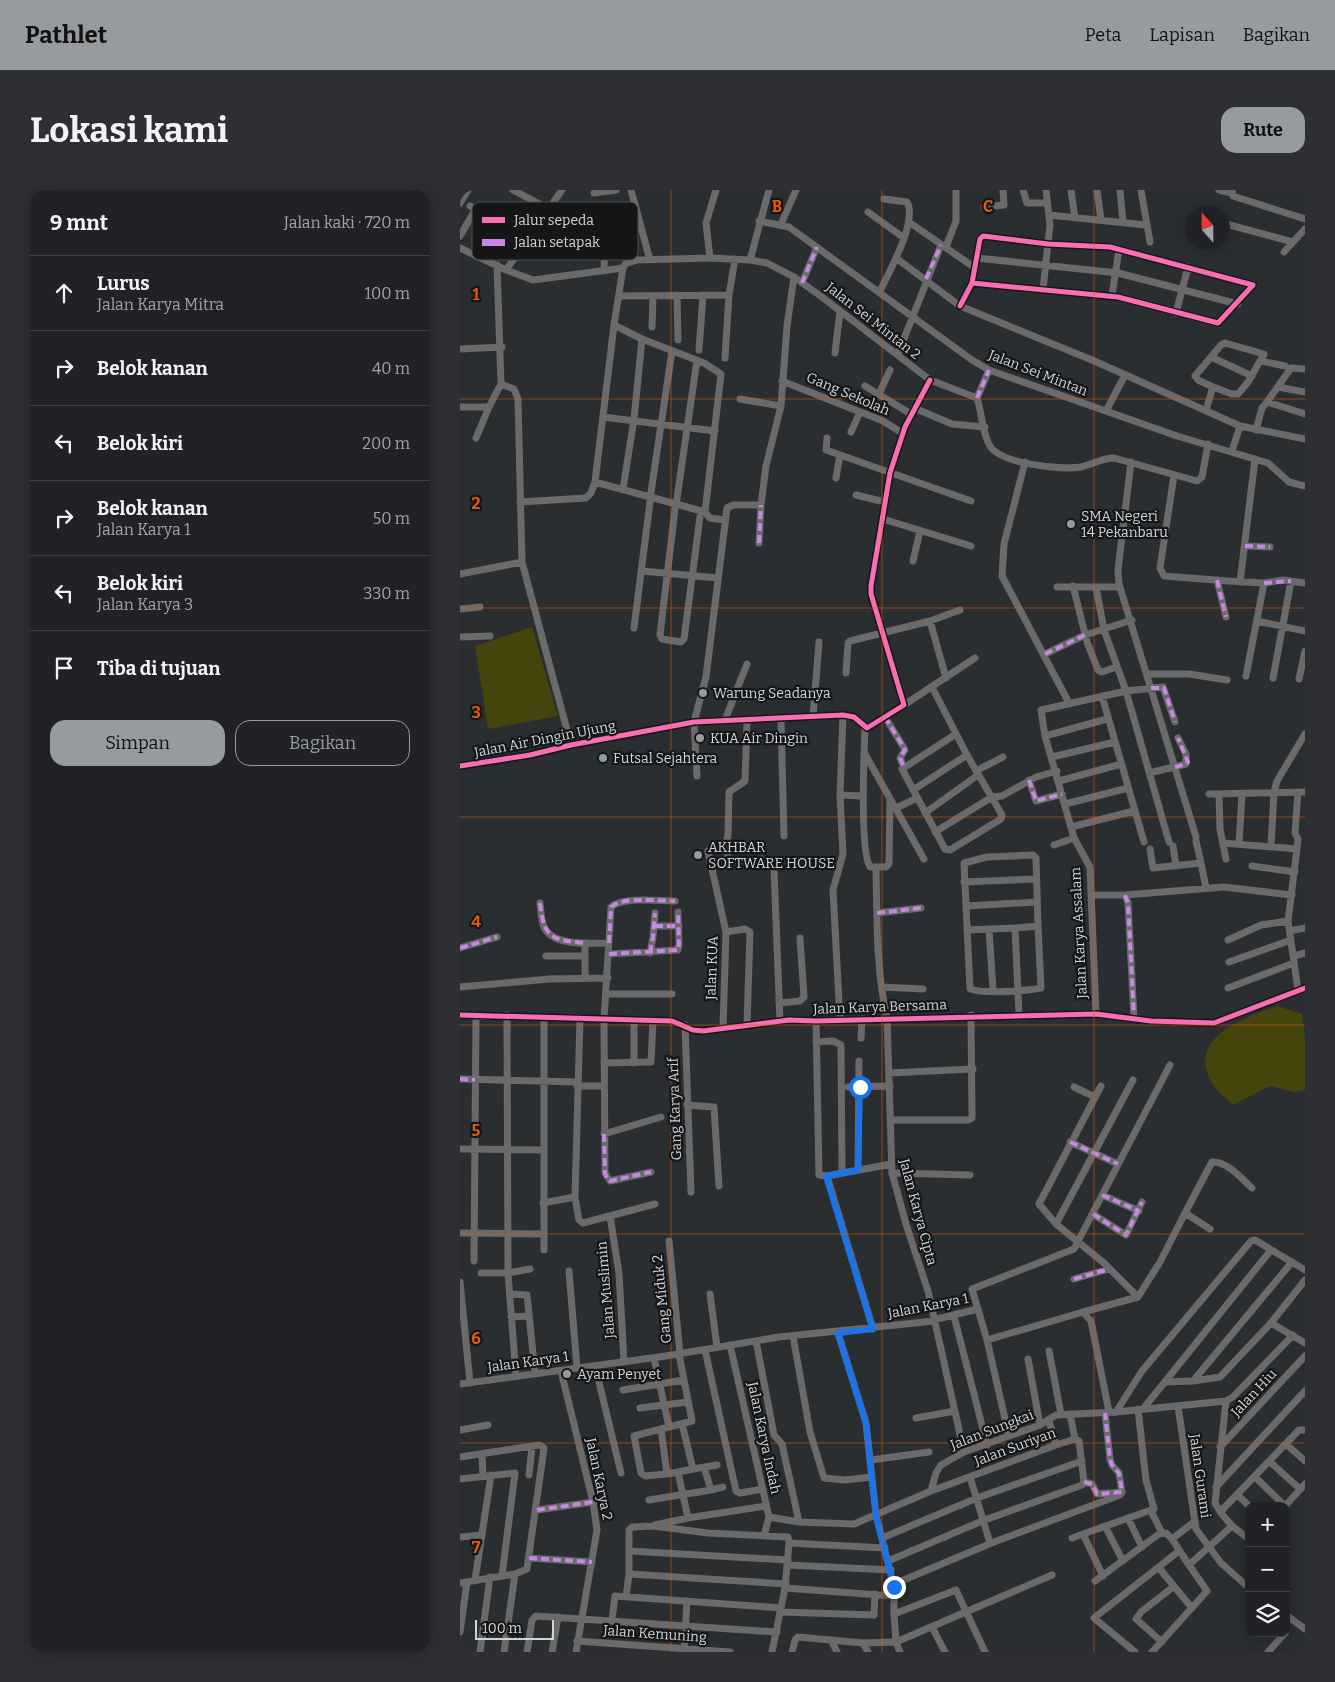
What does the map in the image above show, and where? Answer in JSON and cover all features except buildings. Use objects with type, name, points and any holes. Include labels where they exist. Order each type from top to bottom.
[{"type":"street","points":[[460,203],[468,190]]},
{"type":"street","points":[[513,190],[536,202]]},
{"type":"street","points":[[554,202],[562,190]]},
{"type":"street","points":[[594,193],[616,190]]},
{"type":"street","points":[[710,258],[706,223],[716,190]]},
{"type":"street","points":[[750,260],[759,221],[769,190]]},
{"type":"street","points":[[781,224],[796,190]]},
{"type":"street","points":[[898,354],[914,318],[926,279],[956,221],[956,190]]},
{"type":"street","points":[[984,207],[1004,204],[1003,190]]},
{"type":"street","points":[[1023,190],[1027,203],[1048,203]]},
{"type":"street","points":[[1043,290],[1049,215],[1046,190]]},
{"type":"street","points":[[1071,190],[1075,218]]},
{"type":"street","points":[[1096,190],[1101,220]]},
{"type":"street","points":[[1120,190],[1123,222]]},
{"type":"street","points":[[1141,190],[1150,242]]},
{"type":"street","points":[[1219,190],[1232,191],[1232,196],[1305,219]]},
{"type":"street","points":[[880,292],[904,238],[909,222],[910,207],[907,202],[884,199]]},
{"type":"street","points":[[460,236],[472,210]]},
{"type":"street","points":[[868,212],[904,238]]},
{"type":"street","points":[[1049,215],[1146,225]]},
{"type":"street","points":[[638,216],[650,260]]},
{"type":"street","name":"Jalan Sei Mintan","points":[[759,221],[789,227],[972,360],[989,370],[1028,382],[1106,411],[1268,463],[1289,482],[1305,486]]},
{"type":"street","points":[[909,222],[975,268]]},
{"type":"street","points":[[1230,225],[1293,242]]},
{"type":"street","points":[[1284,252],[1304,231]]},
{"type":"street","points":[[960,306],[972,283],[980,239],[983,236],[1048,244],[1119,249],[1252,283],[1252,287],[1218,323],[1112,296],[972,283]]},
{"type":"street","points":[[802,283],[817,247]]},
{"type":"street","name":"Jalan Sei Mintan 2","points":[[460,248],[472,254]]},
{"type":"street","points":[[1112,296],[1119,249]]},
{"type":"street","name":"Jalan Sei Mintan 2","points":[[486,260],[506,270],[528,278],[541,280],[623,268],[630,260],[710,258],[750,260],[767,263],[794,277],[930,380],[977,398]]},
{"type":"street","points":[[896,258],[960,306],[1125,375],[1240,426],[1305,439]]},
{"type":"street","points":[[977,258],[1115,273],[1238,304]]},
{"type":"street","points":[[725,358],[729,294],[734,259]]},
{"type":"street","points":[[506,270],[513,260]]},
{"type":"street","points":[[604,260],[604,270]]},
{"type":"street","points":[[476,438],[488,407],[501,384],[502,348],[497,265]]},
{"type":"street","points":[[1176,313],[1188,267]]},
{"type":"street","points":[[520,502],[586,498],[592,493],[623,268]]},
{"type":"street","points":[[758,543],[766,466],[781,406],[787,326],[794,277]]},
{"type":"street","points":[[620,296],[729,294]]},
{"type":"street","points":[[677,295],[678,340]]},
{"type":"street","points":[[699,350],[703,295]]},
{"type":"street","points":[[652,327],[653,296]]},
{"type":"street","points":[[835,353],[840,311]]},
{"type":"street","points":[[614,325],[642,339],[697,360],[716,369],[721,374],[715,431],[684,639],[681,642],[662,639],[660,635],[666,573],[697,360]]},
{"type":"street","points":[[623,489],[634,419],[642,339]]},
{"type":"street","points":[[1225,343],[1263,353],[1262,361],[1244,388],[1236,394],[1214,387],[1195,377],[1225,343]]},
{"type":"street","points":[[460,348],[502,348]]},
{"type":"street","points":[[634,628],[650,500],[672,351]]},
{"type":"street","points":[[1211,357],[1252,376]]},
{"type":"street","points":[[1262,361],[1285,366]]},
{"type":"street","points":[[1256,430],[1262,408],[1291,368],[1305,369]]},
{"type":"street","points":[[879,394],[890,370]]},
{"type":"street","points":[[989,370],[977,398],[989,445],[998,454],[1024,462],[1070,467],[1081,467],[1105,458],[1131,462],[1193,481],[1201,479],[1208,444]]},
{"type":"street","points":[[1106,411],[1125,375]]},
{"type":"street","name":"Gang Sekolah","points":[[782,380],[860,412],[902,433]]},
{"type":"street","points":[[904,705],[871,586],[890,473],[902,433],[930,380]]},
{"type":"street","points":[[501,384],[514,388],[518,399],[522,562],[571,745]]},
{"type":"street","points":[[865,386],[913,411],[952,424],[984,427]]},
{"type":"street","points":[[1206,410],[1214,387]]},
{"type":"street","points":[[1278,387],[1305,392]]},
{"type":"street","points":[[740,399],[781,406]]},
{"type":"street","points":[[1266,402],[1305,414]]},
{"type":"street","points":[[460,408],[488,407]]},
{"type":"street","points":[[850,432],[860,412]]},
{"type":"street","points":[[603,417],[634,419],[662,426],[715,431]]},
{"type":"street","points":[[1232,451],[1240,426]]},
{"type":"street","points":[[827,438],[826,450],[971,501]]},
{"type":"street","points":[[836,478],[840,455]]},
{"type":"street","points":[[1240,582],[1255,459]]},
{"type":"street","points":[[1024,462],[1004,544],[1001,571],[1004,582],[1045,654],[1069,703],[1126,691],[1164,688],[1175,722]]},
{"type":"street","points":[[1131,462],[1118,570],[1120,587],[1132,620],[1196,839],[1206,888]]},
{"type":"street","points":[[1174,475],[1160,572],[1172,578],[1264,583],[1291,581],[1305,583]]},
{"type":"street","points":[[595,482],[623,489],[650,500],[710,518],[725,520]]},
{"type":"street","points":[[856,495],[885,502]]},
{"type":"street","points":[[697,776],[694,722],[706,676],[727,508],[730,505],[761,504]]},
{"type":"street","points":[[882,519],[971,546]]},
{"type":"street","points":[[913,561],[920,531]]},
{"type":"street","points":[[1244,546],[1270,547]]},
{"type":"street","points":[[460,574],[522,562]]},
{"type":"street","points":[[642,571],[718,578]]},
{"type":"street","points":[[1217,580],[1226,617]]},
{"type":"street","points":[[1273,678],[1291,581]]},
{"type":"street","points":[[1246,676],[1264,583]]},
{"type":"street","points":[[1073,586],[1085,635],[1100,672],[1116,667]]},
{"type":"street","points":[[1056,587],[1120,587]]},
{"type":"street","points":[[1096,588],[1104,630],[1126,691],[1176,866]]},
{"type":"street","points":[[460,609],[480,606]]},
{"type":"street","points":[[846,673],[848,643],[882,631],[930,621],[960,610]]},
{"type":"street","points":[[1045,654],[1085,635],[1132,620]]},
{"type":"street","points":[[930,621],[946,678]]},
{"type":"street","points":[[1257,621],[1305,631]]},
{"type":"street","points":[[460,637],[490,636]]},
{"type":"street","points":[[813,717],[819,642]]},
{"type":"street","points":[[1299,679],[1305,651]]},
{"type":"street","points":[[865,728],[870,728],[975,658]]},
{"type":"street","points":[[725,720],[747,664]]},
{"type":"street","points":[[1147,674],[1189,674],[1227,680]]},
{"type":"street","points":[[932,687],[967,755],[1001,812],[1001,819],[951,850],[946,849],[935,832],[902,772],[904,767],[956,734]]},
{"type":"street","points":[[1102,696],[1107,719],[1144,842]]},
{"type":"street","name":"Jalan Karya Assalam","points":[[1069,703],[1041,710],[1045,736],[1057,772],[1074,838],[1086,856],[1090,867],[1096,1014]]},
{"type":"street","points":[[840,1020],[833,890],[843,854],[840,795],[843,715],[854,717],[865,728],[863,796],[868,863],[870,867],[886,867],[889,864],[890,799]]},
{"type":"street","name":"Jalan Air Dingin Ujung","points":[[460,766],[530,755],[571,745],[694,722],[843,715]]},
{"type":"street","points":[[885,718],[905,750],[900,758],[904,767]]},
{"type":"street","points":[[781,719],[784,836]]},
{"type":"street","points":[[1045,736],[1107,719]]},
{"type":"street","points":[[747,720],[746,774],[742,785],[731,790],[728,794],[728,836],[725,848],[727,858],[745,861],[762,859]]},
{"type":"street","points":[[1271,846],[1274,792],[1277,781],[1305,734]]},
{"type":"street","points":[[1149,773],[1186,764],[1188,761],[1178,738]]},
{"type":"street","points":[[1052,757],[1115,742]]},
{"type":"street","points":[[864,754],[924,859]]},
{"type":"street","points":[[913,790],[967,755]]},
{"type":"street","points":[[925,813],[977,773],[1003,757]]},
{"type":"street","points":[[1059,781],[1121,764]]},
{"type":"street","points":[[935,832],[992,797],[1009,793],[1029,780],[1057,772]]},
{"type":"street","points":[[1029,780],[1036,802],[1062,794]]},
{"type":"street","points":[[1065,804],[1128,788]]},
{"type":"street","points":[[1208,794],[1302,792],[1295,833],[1302,837],[1297,849],[1288,921],[1301,989]]},
{"type":"street","points":[[1220,794],[1223,843],[1226,859]]},
{"type":"street","points":[[1240,844],[1242,794]]},
{"type":"street","points":[[840,795],[863,796]]},
{"type":"street","points":[[896,808],[917,798]]},
{"type":"street","points":[[1071,827],[1134,811]]},
{"type":"street","points":[[1054,845],[1074,838]]},
{"type":"street","points":[[1223,843],[1297,849]]},
{"type":"street","points":[[1150,850],[1153,868],[1201,863]]},
{"type":"street","name":"Jalan KUA","points":[[708,851],[726,932],[723,1028]]},
{"type":"street","points":[[1034,856],[1036,879],[1042,988],[1018,990],[970,989],[962,866],[965,862],[986,857],[1034,856]]},
{"type":"street","points":[[1252,866],[1295,872]]},
{"type":"street","name":"Jalan Karya Cipta","points":[[876,868],[882,987],[888,1018],[892,1173],[935,1320],[964,1452]]},
{"type":"street","points":[[774,870],[780,1021]]},
{"type":"street","points":[[964,882],[1036,879]]},
{"type":"street","points":[[1092,895],[1125,895],[1224,887],[1292,896]]},
{"type":"street","points":[[1125,895],[1128,903],[1134,1018]]},
{"type":"street","points":[[651,1172],[610,1181],[605,1173],[604,1019],[611,907],[616,903],[631,901],[675,901]]},
{"type":"street","points":[[966,906],[1037,902]]},
{"type":"street","points":[[540,903],[542,923],[547,932],[565,941],[609,943]]},
{"type":"street","points":[[877,912],[921,908]]},
{"type":"street","points":[[609,954],[678,950],[678,912]]},
{"type":"street","points":[[650,952],[655,926],[655,913]]},
{"type":"street","points":[[1228,940],[1261,925],[1288,921]]},
{"type":"street","points":[[655,926],[679,926]]},
{"type":"street","points":[[967,930],[1038,926]]},
{"type":"street","points":[[1015,928],[1019,1014]]},
{"type":"street","points":[[1290,931],[1305,928]]},
{"type":"street","points":[[726,932],[745,929],[750,932],[747,1024]]},
{"type":"street","points":[[990,929],[993,990]]},
{"type":"street","points":[[460,948],[497,937]]},
{"type":"street","points":[[779,1003],[800,1001],[804,997],[800,938]]},
{"type":"street","points":[[1229,962],[1291,940]]},
{"type":"street","points":[[585,943],[585,978]]},
{"type":"street","points":[[1228,988],[1305,953]]},
{"type":"street","points":[[546,956],[585,956]]},
{"type":"street","points":[[460,987],[608,978]]},
{"type":"street","points":[[882,987],[923,989]]},
{"type":"street","name":"Jalan Karya Bersama","points":[[460,1015],[672,1021],[693,1030],[780,1021],[1019,1014],[1096,1014],[1151,1021],[1214,1023],[1301,989]]},
{"type":"street","points":[[607,994],[672,994]]},
{"type":"street","points":[[474,1261],[477,1150],[476,1015]]},
{"type":"street","points":[[507,1015],[508,1272],[516,1376]]},
{"type":"street","points":[[891,1120],[970,1119],[973,1069],[971,1015]]},
{"type":"street","points":[[544,1017],[542,1234],[544,1250]]},
{"type":"street","points":[[580,1018],[575,1197],[576,1208],[582,1223],[655,1204]]},
{"type":"street","points":[[634,1019],[634,1063]]},
{"type":"street","points":[[861,1038],[862,1019]]},
{"type":"street","points":[[604,1063],[650,1063],[652,1060],[653,1020]]},
{"type":"street","points":[[816,1021],[818,1172],[821,1176],[826,1176],[891,1164]]},
{"type":"street","name":"Gang Karya Arif","points":[[685,1025],[691,1192]]},
{"type":"street","points":[[816,1042],[833,1041],[840,1044],[842,1173]]},
{"type":"street","points":[[858,1170],[859,1061]]},
{"type":"street","points":[[978,1309],[972,1289],[1070,1252],[1079,1243],[1170,1065]]},
{"type":"street","points":[[889,1074],[973,1069]]},
{"type":"street","points":[[460,1079],[604,1086]]},
{"type":"street","points":[[1056,1224],[1133,1080]]},
{"type":"street","points":[[848,1087],[890,1086]]},
{"type":"street","points":[[1101,1086],[1039,1203],[1040,1207],[1056,1224],[1109,1269],[1138,1297]]},
{"type":"street","points":[[1074,1087],[1094,1097]]},
{"type":"street","points":[[687,1105],[714,1108],[719,1186]]},
{"type":"street","points":[[604,1134],[661,1116]]},
{"type":"street","points":[[1070,1142],[1118,1164]]},
{"type":"street","points":[[460,1149],[508,1148],[544,1150]]},
{"type":"street","points":[[986,1340],[1138,1297],[1160,1262],[1212,1162],[1219,1162],[1233,1171],[1252,1188]]},
{"type":"street","points":[[892,1173],[970,1174]]},
{"type":"street","points":[[826,1176],[873,1329]]},
{"type":"street","points":[[1102,1195],[1138,1211]]},
{"type":"street","points":[[543,1203],[575,1197]]},
{"type":"street","points":[[1093,1214],[1126,1235],[1142,1202]]},
{"type":"street","points":[[1185,1213],[1210,1229]]},
{"type":"street","name":"Jalan Muslimin","points":[[610,1216],[619,1273],[624,1362]]},
{"type":"street","points":[[460,1233],[542,1234]]},
{"type":"street","points":[[1110,1412],[1247,1245],[1255,1240],[1305,1270]]},
{"type":"street","name":"Gang Miduk 2","points":[[669,1241],[680,1354],[692,1421],[682,1424]]},
{"type":"street","points":[[1072,1538],[1151,1511],[1154,1507],[1146,1480],[1140,1409],[1165,1382],[1271,1250]]},
{"type":"street","points":[[1193,1381],[1292,1262]]},
{"type":"street","points":[[481,1273],[530,1269]]},
{"type":"street","points":[[1074,1279],[1109,1269]]},
{"type":"street","points":[[568,1271],[578,1368]]},
{"type":"street","points":[[1165,1382],[1193,1381],[1220,1377],[1271,1322],[1305,1280]]},
{"type":"street","points":[[460,1282],[470,1383]]},
{"type":"street","points":[[510,1294],[527,1295],[535,1373]]},
{"type":"street","points":[[710,1294],[717,1347]]},
{"type":"street","name":"Jalan Karya 1","points":[[460,1384],[654,1358],[793,1336],[873,1329],[935,1320],[978,1309],[1009,1436]]},
{"type":"street","points":[[1083,1312],[1090,1316],[1110,1412],[1110,1459],[1119,1473],[1122,1492]]},
{"type":"street","points":[[511,1317],[529,1316]]},
{"type":"street","points":[[954,1316],[987,1445]]},
{"type":"street","points":[[1271,1322],[1305,1343]]},
{"type":"street","points":[[838,1333],[860,1402],[871,1460],[876,1516],[894,1584],[896,1642],[900,1652]]},
{"type":"street","points":[[1050,1351],[1061,1414],[1110,1412],[1226,1401],[1233,1398],[1293,1335]]},
{"type":"street","points":[[793,1336],[810,1432],[824,1478],[845,1480],[872,1477]]},
{"type":"street","points":[[756,1341],[774,1435],[782,1444],[799,1522]]},
{"type":"street","name":"Jalan Karya Indah","points":[[730,1345],[769,1517],[764,1536]]},
{"type":"street","points":[[705,1350],[736,1492],[763,1489]]},
{"type":"street","name":"Jalan Hiu","points":[[1220,1447],[1305,1356]]},
{"type":"street","points":[[654,1358],[664,1405],[667,1474]]},
{"type":"street","points":[[1028,1359],[1040,1425]]},
{"type":"street","points":[[595,1366],[621,1473]]},
{"type":"street","name":"Jalan Karya 2","points":[[561,1371],[593,1502],[597,1530],[576,1652]]},
{"type":"street","points":[[623,1390],[684,1380]]},
{"type":"street","points":[[1216,1487],[1305,1391]]},
{"type":"street","points":[[1226,1401],[1214,1503],[1232,1526],[1245,1536]]},
{"type":"street","points":[[640,1408],[688,1402]]},
{"type":"street","name":"Jalan Gurami","points":[[1178,1406],[1194,1522],[1209,1548],[1235,1577],[1245,1585]]},
{"type":"street","points":[[916,1418],[955,1411]]},
{"type":"street","name":"Jalan Sungkai","points":[[932,1491],[939,1467],[964,1452],[1040,1425],[1049,1421],[1052,1417],[1061,1414]]},
{"type":"street","points":[[1070,1414],[1074,1439]]},
{"type":"street","points":[[1049,1421],[1056,1445]]},
{"type":"street","points":[[692,1469],[682,1424],[637,1434],[634,1438],[643,1475],[667,1474],[717,1465]]},
{"type":"street","points":[[460,1430],[488,1425]]},
{"type":"street","points":[[1221,1512],[1299,1430],[1305,1430]]},
{"type":"street","name":"Jalan Suriyan","points":[[769,1517],[799,1522],[854,1524],[932,1491],[1074,1439],[1079,1441],[1082,1461]]},
{"type":"street","points":[[1286,1444],[1305,1461]]},
{"type":"street","points":[[460,1457],[541,1445],[544,1448],[537,1510],[526,1571],[467,1582]]},
{"type":"street","points":[[529,1475],[532,1447]]},
{"type":"street","points":[[871,1460],[929,1452]]},
{"type":"street","points":[[482,1454],[483,1476]]},
{"type":"street","points":[[882,1538],[978,1498],[1082,1461],[1084,1482]]},
{"type":"street","points":[[1270,1461],[1303,1486],[1289,1502]]},
{"type":"street","points":[[704,1467],[711,1490]]},
{"type":"street","points":[[460,1479],[513,1472],[516,1475],[502,1576]]},
{"type":"street","points":[[678,1472],[688,1518]]},
{"type":"street","points":[[460,1632],[467,1582],[482,1535],[492,1476]]},
{"type":"street","points":[[970,1477],[978,1498],[982,1521],[990,1543]]},
{"type":"street","points":[[1255,1477],[1281,1502]]},
{"type":"street","points":[[1084,1482],[1092,1484],[1097,1494],[1122,1492]]},
{"type":"street","points":[[888,1561],[982,1521],[1082,1485],[1084,1482]]},
{"type":"street","points":[[649,1500],[723,1487]]},
{"type":"street","points":[[894,1584],[990,1543],[1120,1495],[1122,1492]]},
{"type":"street","points":[[1238,1495],[1245,1502]]},
{"type":"street","points":[[537,1510],[593,1502]]},
{"type":"street","points":[[626,1597],[629,1574],[630,1528],[653,1526],[688,1518],[766,1506]]},
{"type":"street","points":[[1151,1511],[1162,1533],[1166,1533],[1172,1539],[1179,1552],[1207,1588],[1205,1594],[1152,1652]]},
{"type":"street","points":[[1128,1518],[1142,1547]]},
{"type":"street","points":[[1172,1539],[1194,1522]]},
{"type":"street","points":[[653,1526],[708,1532],[788,1537],[786,1586],[772,1652]]},
{"type":"street","points":[[1106,1526],[1123,1561]]},
{"type":"street","points":[[1188,1564],[1209,1548],[1232,1526]]},
{"type":"street","points":[[1095,1581],[1162,1533]]},
{"type":"street","points":[[1083,1534],[1103,1576]]},
{"type":"street","points":[[460,1537],[482,1535]]},
{"type":"street","points":[[789,1543],[885,1548]]},
{"type":"street","points":[[629,1550],[891,1570]]},
{"type":"street","points":[[1134,1652],[1094,1618],[1179,1552]]},
{"type":"street","points":[[529,1558],[592,1562]]},
{"type":"street","points":[[1160,1568],[1173,1587],[1192,1608]]},
{"type":"street","points":[[504,1652],[515,1574]]},
{"type":"street","points":[[629,1574],[893,1596]]},
{"type":"street","points":[[792,1652],[795,1640],[798,1637],[863,1643],[896,1642],[1052,1575]]},
{"type":"street","points":[[480,1652],[490,1577]]},
{"type":"street","points":[[1162,1642],[1136,1618],[1173,1587]]},
{"type":"street","points":[[894,1614],[953,1589],[957,1591],[985,1652]]},
{"type":"street","points":[[612,1619],[614,1597],[874,1615],[875,1594]]},
{"type":"street","points":[[684,1650],[687,1602]]},
{"type":"street","points":[[527,1652],[534,1616],[612,1619],[777,1632]]},
{"type":"street","points":[[552,1652],[558,1617]]},
{"type":"street","points":[[1290,1618],[1305,1629]]},
{"type":"street","points":[[1290,1629],[1296,1622]]},
{"type":"street","points":[[932,1627],[945,1652]]},
{"type":"street","points":[[1268,1652],[1282,1637]]},
{"type":"street","points":[[831,1640],[837,1652]]},
{"type":"street","name":"Jalan Kemuning","points":[[577,1641],[730,1652]]},
{"type":"street","points":[[863,1643],[868,1652]]},
{"type":"shaded area","points":[[532,627],[558,716],[488,729],[475,646]]},
{"type":"shaded area","points":[[1277,1006],[1302,1014],[1305,1037],[1305,1090],[1295,1092],[1270,1086],[1233,1105],[1216,1089],[1206,1070],[1206,1056],[1211,1043],[1221,1033],[1248,1017]]},
{"type":"marked path","points":[[926,279],[941,245]]},
{"type":"marked path","points":[[802,283],[817,247]]},
{"type":"marked path","points":[[977,398],[989,370]]},
{"type":"marked path","points":[[759,543],[761,505]]},
{"type":"marked path","points":[[1245,546],[1270,547]]},
{"type":"marked path","points":[[1217,580],[1226,617]]},
{"type":"marked path","points":[[1264,583],[1291,581]]},
{"type":"marked path","points":[[1045,654],[1085,635]]},
{"type":"marked path","points":[[1151,688],[1164,688],[1175,722]]},
{"type":"marked path","points":[[885,717],[905,750],[900,758],[904,767]]},
{"type":"marked path","points":[[1175,767],[1188,762],[1178,738]]},
{"type":"marked path","points":[[1029,780],[1036,801],[1062,794]]},
{"type":"marked path","points":[[1125,895],[1128,903],[1134,1018]]},
{"type":"marked path","points":[[609,943],[611,907],[624,901],[633,900],[675,901]]},
{"type":"marked path","points":[[540,903],[544,924],[551,935],[564,940],[585,943]]},
{"type":"marked path","points":[[877,913],[921,908]]},
{"type":"marked path","points":[[609,954],[678,950],[678,912]]},
{"type":"marked path","points":[[650,953],[655,913]]},
{"type":"marked path","points":[[655,926],[679,926]]},
{"type":"marked path","points":[[460,948],[497,937]]},
{"type":"marked path","points":[[460,1079],[475,1080]]},
{"type":"marked path","points":[[604,1134],[605,1173],[607,1179],[610,1181],[651,1172]]},
{"type":"marked path","points":[[1070,1142],[1118,1164]]},
{"type":"marked path","points":[[1102,1195],[1139,1211]]},
{"type":"marked path","points":[[1093,1214],[1126,1235],[1142,1202]]},
{"type":"marked path","points":[[1074,1279],[1109,1269]]},
{"type":"marked path","points":[[1084,1482],[1092,1484],[1097,1494],[1122,1492],[1119,1473],[1112,1465],[1110,1459],[1105,1413]]},
{"type":"marked path","points":[[537,1510],[593,1502]]},
{"type":"marked path","points":[[529,1558],[592,1562]]},
{"type":"cycle path","points":[[960,306],[972,283],[980,239],[983,236],[1048,244],[1110,247],[1253,285],[1218,323],[1118,297],[972,283]]},
{"type":"cycle path","points":[[460,766],[530,755],[571,745],[694,722],[843,715],[854,717],[867,728],[904,705],[871,594],[871,586],[890,473],[905,427],[930,380]]},
{"type":"cycle path","points":[[460,1015],[672,1021],[693,1030],[703,1031],[789,1020],[816,1021],[1096,1014],[1151,1021],[1214,1023],[1305,988]]},
{"type":"place","name":"SMA Negeri 14 Pekanbaru","points":[[1071,524]]},
{"type":"place","name":"Warung Seadanya","points":[[703,693]]},
{"type":"place","name":"KUA Air Dingin","points":[[700,738]]},
{"type":"place","name":"Futsal Sejahtera","points":[[603,758]]},
{"type":"place","name":"AKHBAR SOFTWARE HOUSE","points":[[698,855]]},
{"type":"place","name":"Ayam Penyet","points":[[567,1374]]},
{"type":"route","points":[[860,1087],[858,1170],[826,1176],[873,1329],[838,1333],[866,1423],[876,1516],[894,1587]]}]
